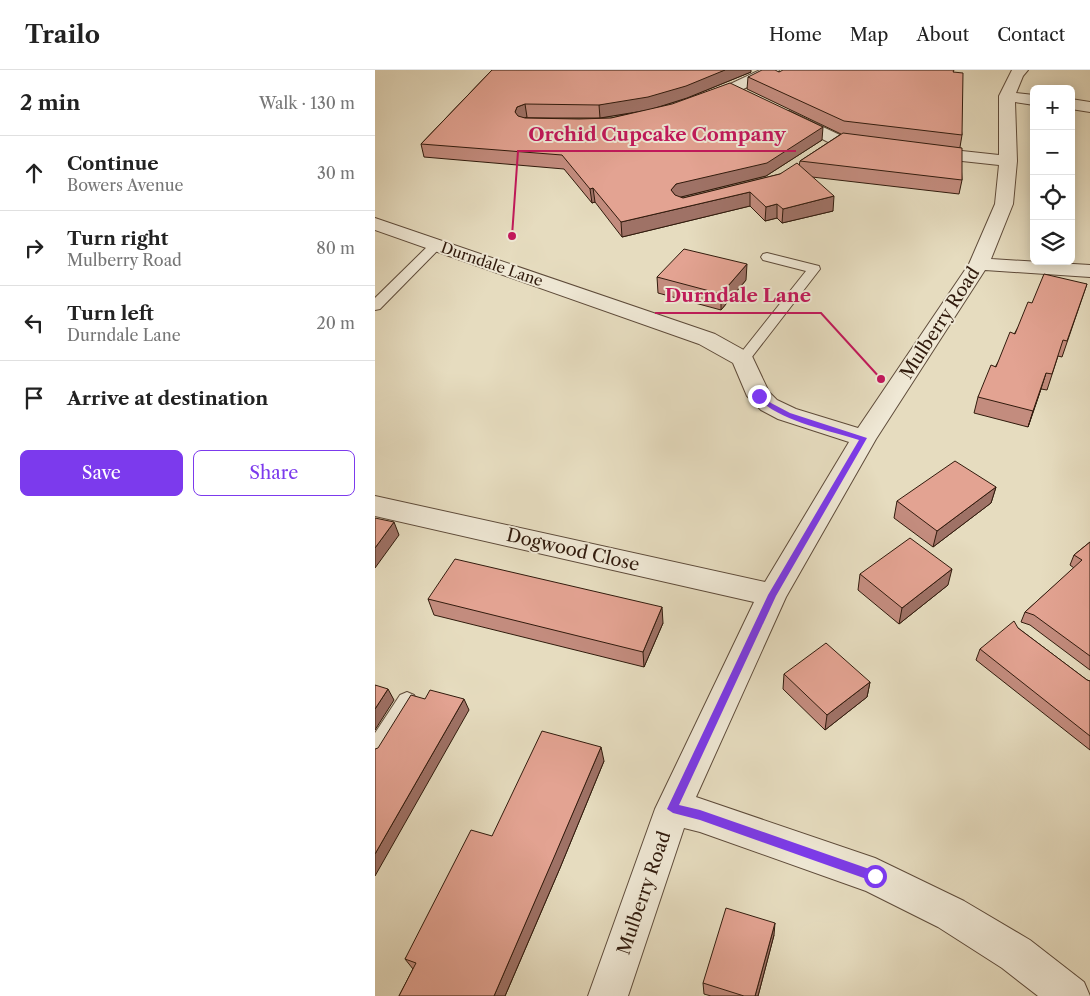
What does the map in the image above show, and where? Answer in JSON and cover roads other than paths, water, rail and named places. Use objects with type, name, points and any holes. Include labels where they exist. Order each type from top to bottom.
[{"type":"street","points":[[686,105],[731,89],[772,70]]},
{"type":"street","name":"Mulberry Road","points":[[608,996],[673,809],[772,595],[864,438],[979,264],[1004,204],[1008,160],[1007,96],[1017,74],[1021,70]]},
{"type":"street","points":[[731,89],[754,99]]},
{"type":"street","points":[[1007,96],[1030,99]]},
{"type":"street","points":[[1075,105],[1090,108]]},
{"type":"street","points":[[771,107],[839,140],[887,146]]},
{"type":"street","points":[[819,152],[839,140]]},
{"type":"street","points":[[906,149],[955,156],[1008,160]]},
{"type":"street","name":"Durndale Lane","points":[[375,224],[707,339],[743,359]]},
{"type":"street","points":[[979,264],[1090,271]]},
{"type":"street","points":[[743,359],[759,396],[769,405],[787,414],[864,438]]},
{"type":"street","name":"Dogwood Close","points":[[375,506],[772,595]]},
{"type":"street","points":[[673,809],[700,815],[875,876],[951,914],[1016,954],[1070,996]]},
{"type":"lane","points":[[375,306],[436,245]]},
{"type":"lane","points":[[743,359],[814,269],[767,257]]},
{"type":"lane","points":[[375,751],[407,701]]},
{"type":"place","name":"Orchid Cupcake Company","points":[[512,236]]},
{"type":"place","name":"Durndale Lane","points":[[881,379]]}]
